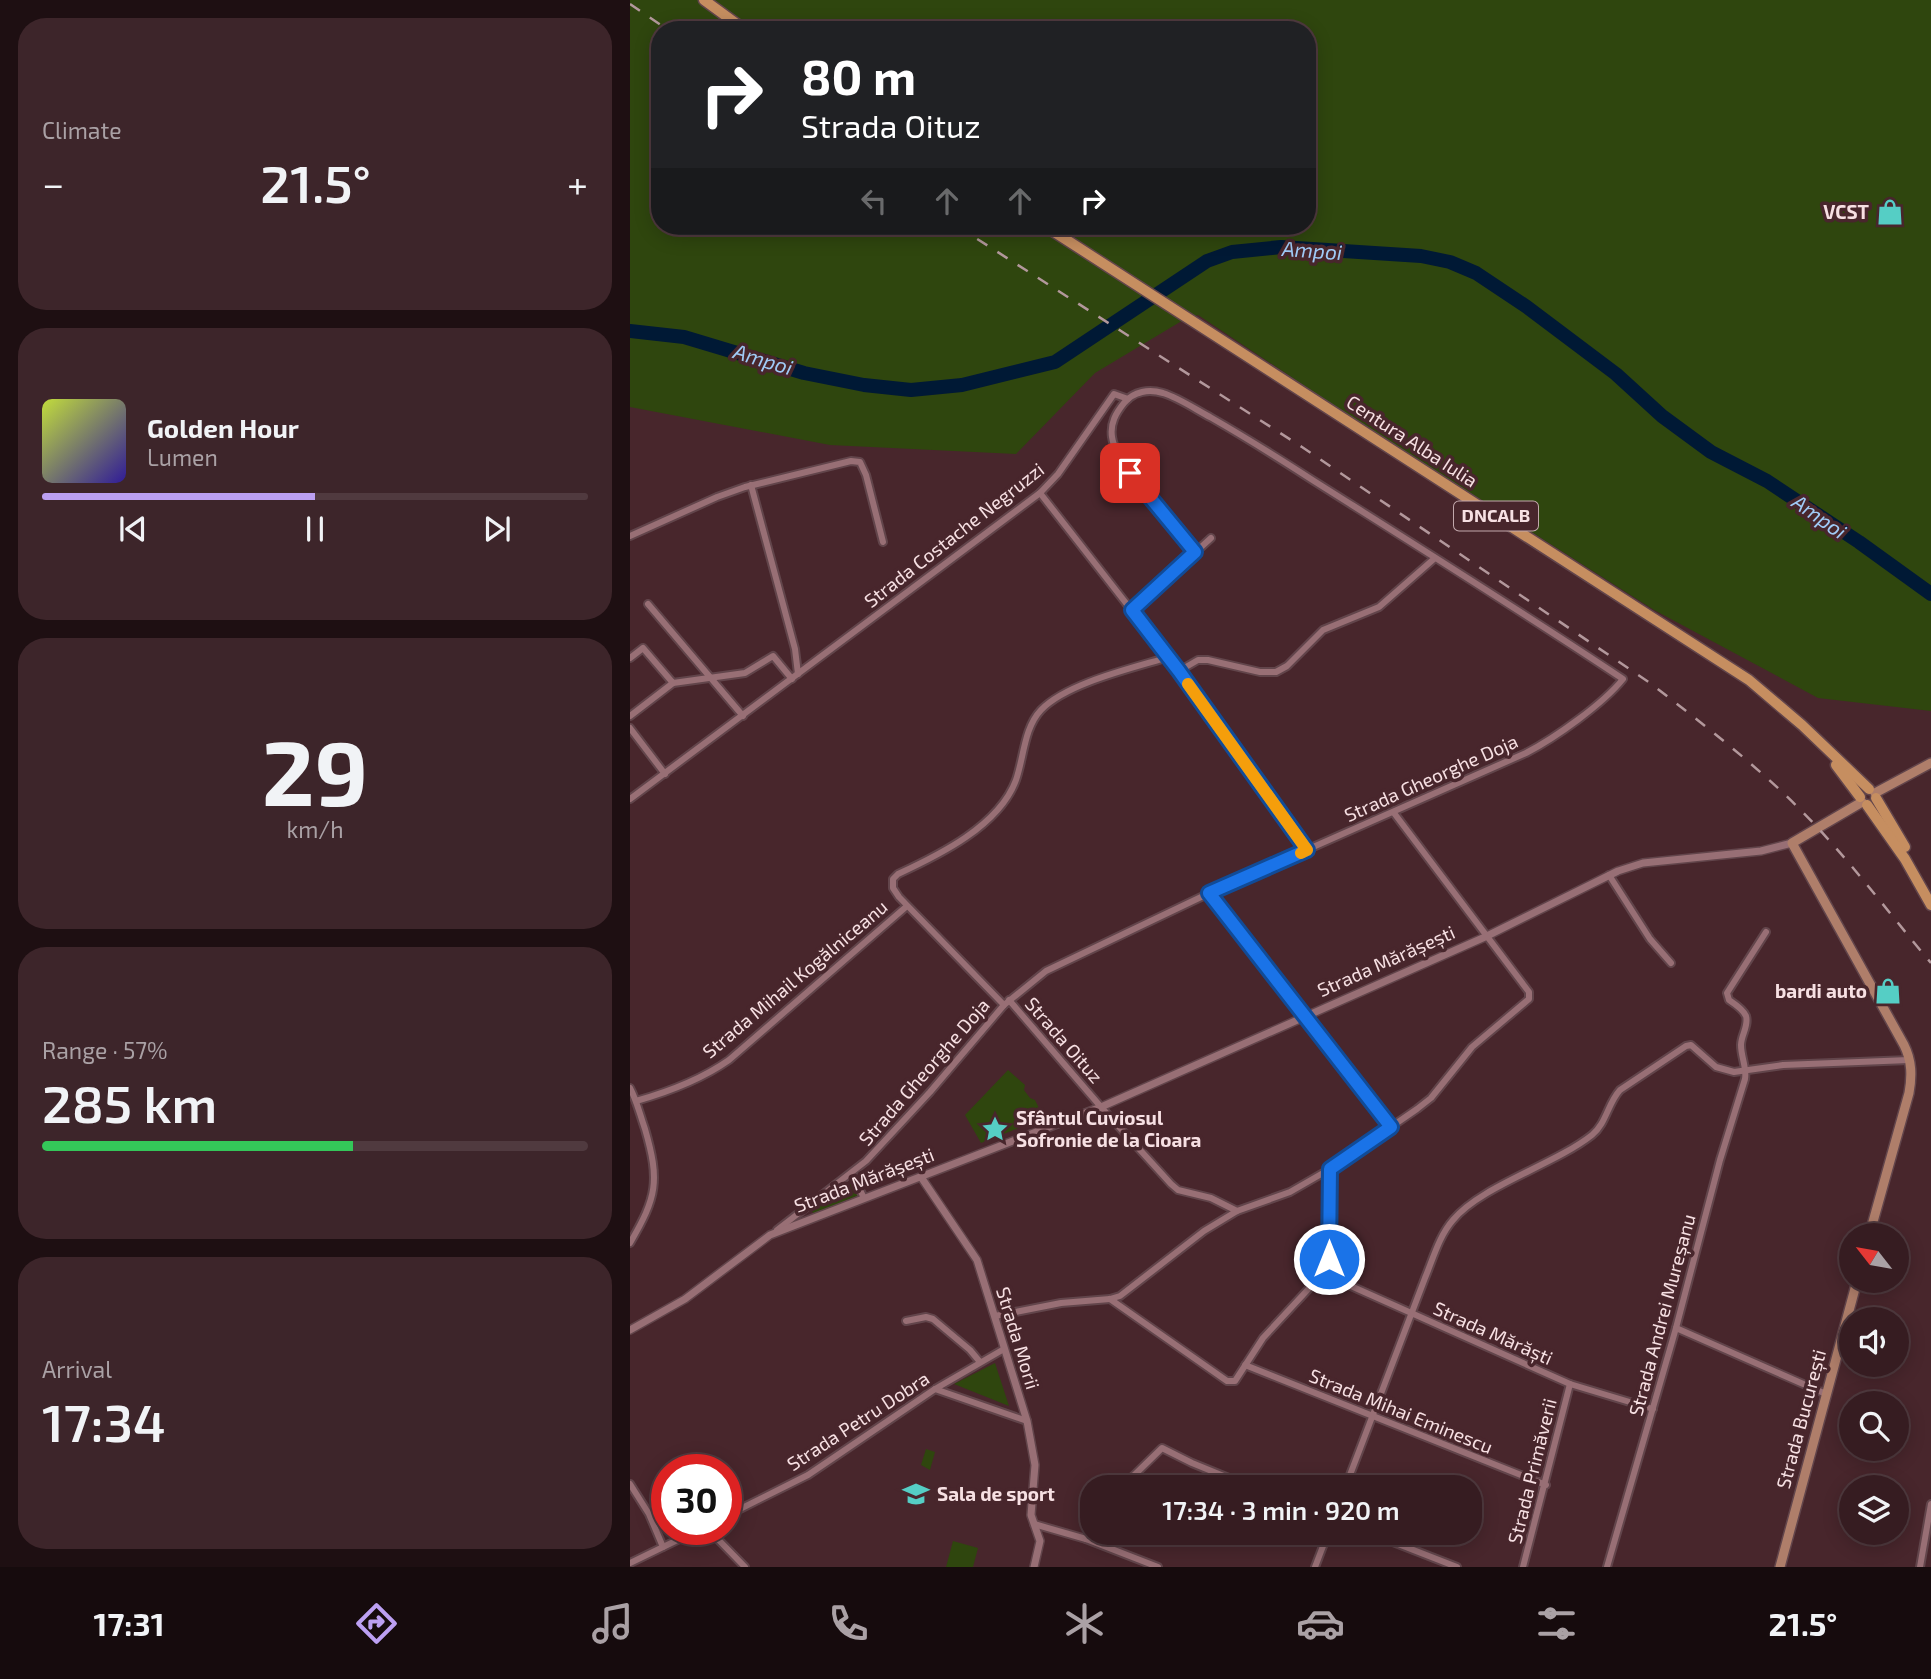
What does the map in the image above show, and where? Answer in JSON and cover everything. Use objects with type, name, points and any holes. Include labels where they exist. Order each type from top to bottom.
[{"type":"main road","points":[[704,0],[733,21]]},
{"type":"main road","name":"Centura Alba Iulia","points":[[1059,235],[1198,322],[1763,691],[1790,715],[1868,797],[1931,897]]},
{"type":"main road","name":"Strada Mărășești","points":[[1792,843],[1931,763]]},
{"type":"main road","name":"Centura Alba Iulia","points":[[1868,797],[1931,905]]},
{"type":"main road","points":[[1792,843],[1904,1045],[1909,1060],[1909,1093],[1874,1223]]},
{"type":"main road","name":"Strada București","points":[[1780,1567],[1854,1293]]},
{"type":"street","name":"Strada Gheorghe Doja","points":[[630,1330],[685,1299],[852,1174],[930,1092],[1007,1002],[1059,963],[1209,893],[1540,746],[1606,696],[1623,679],[1474,580],[1237,432],[1175,398],[1149,391],[1128,399]]},
{"type":"street","name":"Strada Costache Negruzzi","points":[[630,799],[1040,493],[1058,474],[1114,394],[1128,399]]},
{"type":"street","points":[[1128,399],[1115,416],[1112,426],[1116,452],[1195,552]]},
{"type":"street","points":[[630,536],[717,497],[751,485],[851,461],[860,462],[866,475],[883,542]]},
{"type":"street","points":[[751,485],[795,649],[795,677]]},
{"type":"street","points":[[1040,493],[1169,657],[1307,850]]},
{"type":"street","points":[[1132,610],[1211,538]]},
{"type":"street","points":[[1179,671],[1198,660],[1208,660],[1260,672],[1276,672],[1287,666],[1323,630],[1379,607],[1435,558]]},
{"type":"street","points":[[648,604],[743,716]]},
{"type":"street","points":[[630,658],[643,648],[673,683]]},
{"type":"street","points":[[630,716],[673,683],[746,673],[773,656],[795,677]]},
{"type":"street","name":"Strada Mihail Kogălniceanu","points":[[636,1101],[716,1070],[907,906],[893,888],[893,879],[946,851],[1002,804],[1015,783],[1032,724],[1043,708],[1075,689],[1169,657]]},
{"type":"street","points":[[630,728],[665,774]]},
{"type":"street","points":[[995,1316],[1061,1303],[1110,1299],[1130,1289],[1176,1251],[1237,1210],[1256,1206],[1290,1192],[1330,1169],[1423,1105],[1472,1047],[1530,996],[1394,813]]},
{"type":"street","name":"Strada Mărășești","points":[[770,1235],[1101,1107],[1485,937],[1609,875],[1643,863],[1761,851],[1792,843]]},
{"type":"street","points":[[1609,875],[1650,939],[1671,962]]},
{"type":"street","points":[[1209,893],[1391,1127]]},
{"type":"street","name":"Strada Oituz","points":[[907,906],[1007,1002],[1178,1190],[1211,1198],[1237,1210]]},
{"type":"street","name":"Strada Andrei Mureșanu","points":[[1608,1567],[1746,1072],[1741,1042],[1747,1022],[1746,1016],[1727,996],[1766,932]]},
{"type":"street","points":[[1350,1475],[1438,1245],[1458,1214],[1484,1196],[1560,1156],[1592,1135],[1613,1097],[1620,1090],[1685,1046],[1695,1047],[1716,1067],[1734,1072],[1783,1065],[1909,1060]]},
{"type":"street","points":[[630,1088],[653,1156],[655,1175],[652,1200],[630,1243]]},
{"type":"street","points":[[1110,1299],[1227,1381],[1233,1382],[1273,1326],[1324,1274],[1329,1259],[1330,1169]]},
{"type":"street","points":[[852,1174],[864,1198]]},
{"type":"street","name":"Strada Morii","points":[[921,1177],[977,1260],[1027,1421],[1035,1465],[1031,1515],[1040,1548],[1034,1567]]},
{"type":"street","name":"Strada Mărăști","points":[[1324,1274],[1570,1384],[1653,1409]]},
{"type":"street","points":[[906,1321],[926,1317],[933,1319],[970,1350],[980,1362]]},
{"type":"street","points":[[1676,1328],[1826,1394]]},
{"type":"street","name":"Strada Petru Dobra","points":[[742,1508],[808,1475],[934,1389],[1004,1349]]},
{"type":"street","name":"Strada Mihai Eminescu","points":[[1245,1365],[1546,1485]]},
{"type":"street","name":"Strada Primăverii","points":[[1523,1567],[1570,1384]]},
{"type":"street","points":[[934,1389],[1027,1421]]},
{"type":"street","points":[[1134,1475],[1162,1448],[1222,1475]]},
{"type":"street","points":[[630,1484],[649,1514],[663,1547]]},
{"type":"street","points":[[1920,1567],[1931,1504]]},
{"type":"street","points":[[1034,1524],[1080,1537]]},
{"type":"street","points":[[630,1563],[667,1545]]},
{"type":"street","points":[[724,1545],[745,1567]]},
{"type":"street","points":[[1101,1545],[1158,1567]]},
{"type":"street","points":[[1315,1567],[1323,1545]]},
{"type":"street","points":[[1401,1545],[1457,1567]]},
{"type":"green space","points":[[630,0],[1931,0],[1931,711],[1818,698],[1654,610],[1368,428],[1198,315],[1180,322],[1095,373],[1016,454],[830,445],[630,407]]},
{"type":"green space","points":[[1008,1070],[1025,1085],[1024,1090],[1035,1100],[1044,1118],[981,1143],[965,1115]]},
{"type":"green space","points":[[852,1183],[859,1195],[814,1214],[812,1211]]},
{"type":"green space","points":[[995,1363],[1009,1406],[954,1384]]},
{"type":"green space","points":[[926,1449],[935,1452],[930,1470],[921,1465]]},
{"type":"green space","points":[[953,1541],[978,1548],[973,1567],[946,1567]]},
{"type":"waterway","name":"Ampoi","points":[[630,331],[684,337],[804,373],[864,385],[911,390],[962,385],[1055,362],[1207,261],[1232,252],[1281,247],[1421,256],[1450,262],[1476,273],[1527,307],[1616,374],[1662,416],[1711,452],[1767,481],[1931,594]]},
{"type":"railway","points":[[630,4],[655,21]]},
{"type":"railway","points":[[971,235],[1302,447],[1650,683],[1736,752],[1798,807],[1846,860],[1931,963]]},
{"type":"slow traffic","points":[[1188,684],[1307,850],[1301,853]]},
{"type":"place","name":"VCST","points":[[1890,212]]},
{"type":"place","name":"bardi auto","points":[[1888,991]]},
{"type":"place","name":"Sfântul Cuviosul Sofronie de la Cioara","points":[[995,1129]]},
{"type":"place","name":"Sala de sport","points":[[916,1494]]},
{"type":"route","points":[[1130,473],[1195,552],[1132,610],[1307,850],[1209,893],[1391,1127],[1330,1169],[1329,1259]]}]
